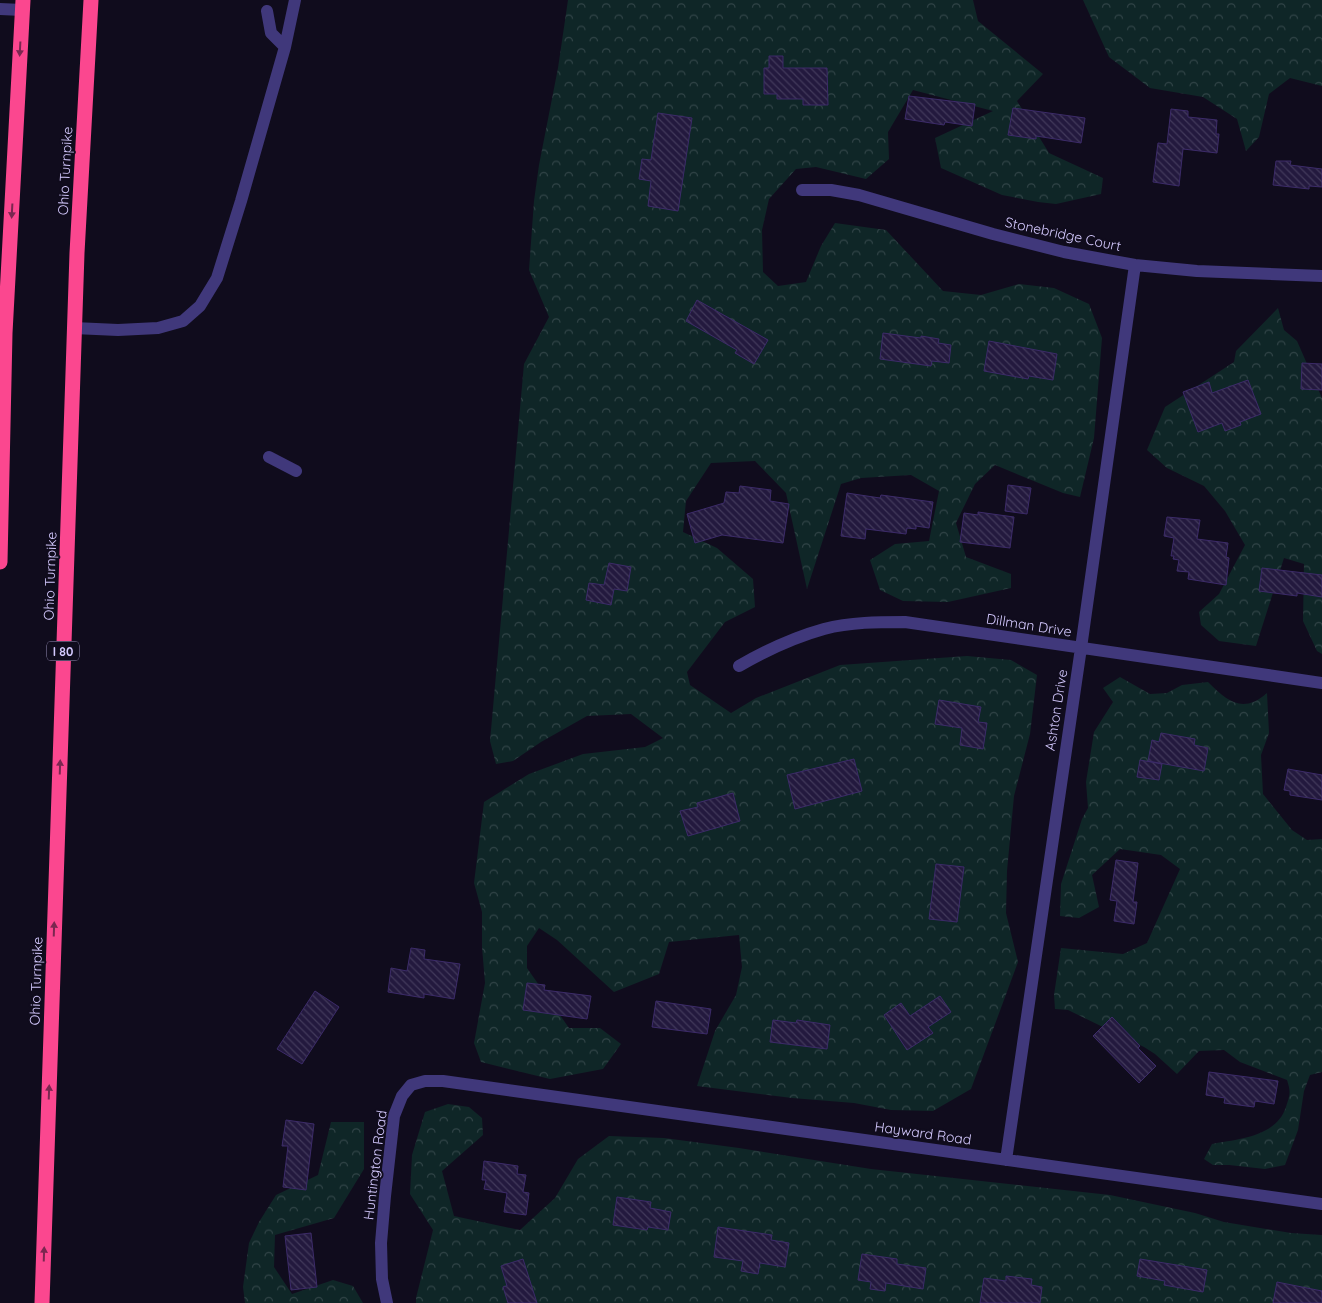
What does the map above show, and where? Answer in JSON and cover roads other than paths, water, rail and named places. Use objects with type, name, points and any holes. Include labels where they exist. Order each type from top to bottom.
[{"type":"highway","name":"Ohio Turnpike","points":[[42,1303],[74,328],[84,100],[91,0]]},
{"type":"highway","points":[[0,562],[5,333],[22,5]]},
{"type":"street","points":[[74,328],[118,330],[158,328],[183,321],[200,306],[217,278],[241,201],[285,47],[295,0]]},
{"type":"street","points":[[0,9],[22,5]]},
{"type":"street","points":[[267,11],[271,33],[285,47]]},
{"type":"street","name":"Stonebridge Court","points":[[802,190],[831,190],[859,195],[993,234],[1064,252],[1135,265],[1197,271],[1322,276]]},
{"type":"street","name":"Ashton Drive","points":[[1006,1160],[1135,265]]},
{"type":"street","points":[[269,457],[296,471]]},
{"type":"street","name":"Dillman Drive","points":[[739,666],[760,654],[822,629],[874,622],[914,623],[1322,682]]},
{"type":"street","name":"Huntington Road","points":[[387,1303],[382,1270],[383,1214],[394,1116],[402,1096],[411,1085],[425,1081],[442,1081],[520,1092]]},
{"type":"street","name":"Hayward Road","points":[[520,1092],[1322,1204]]}]
